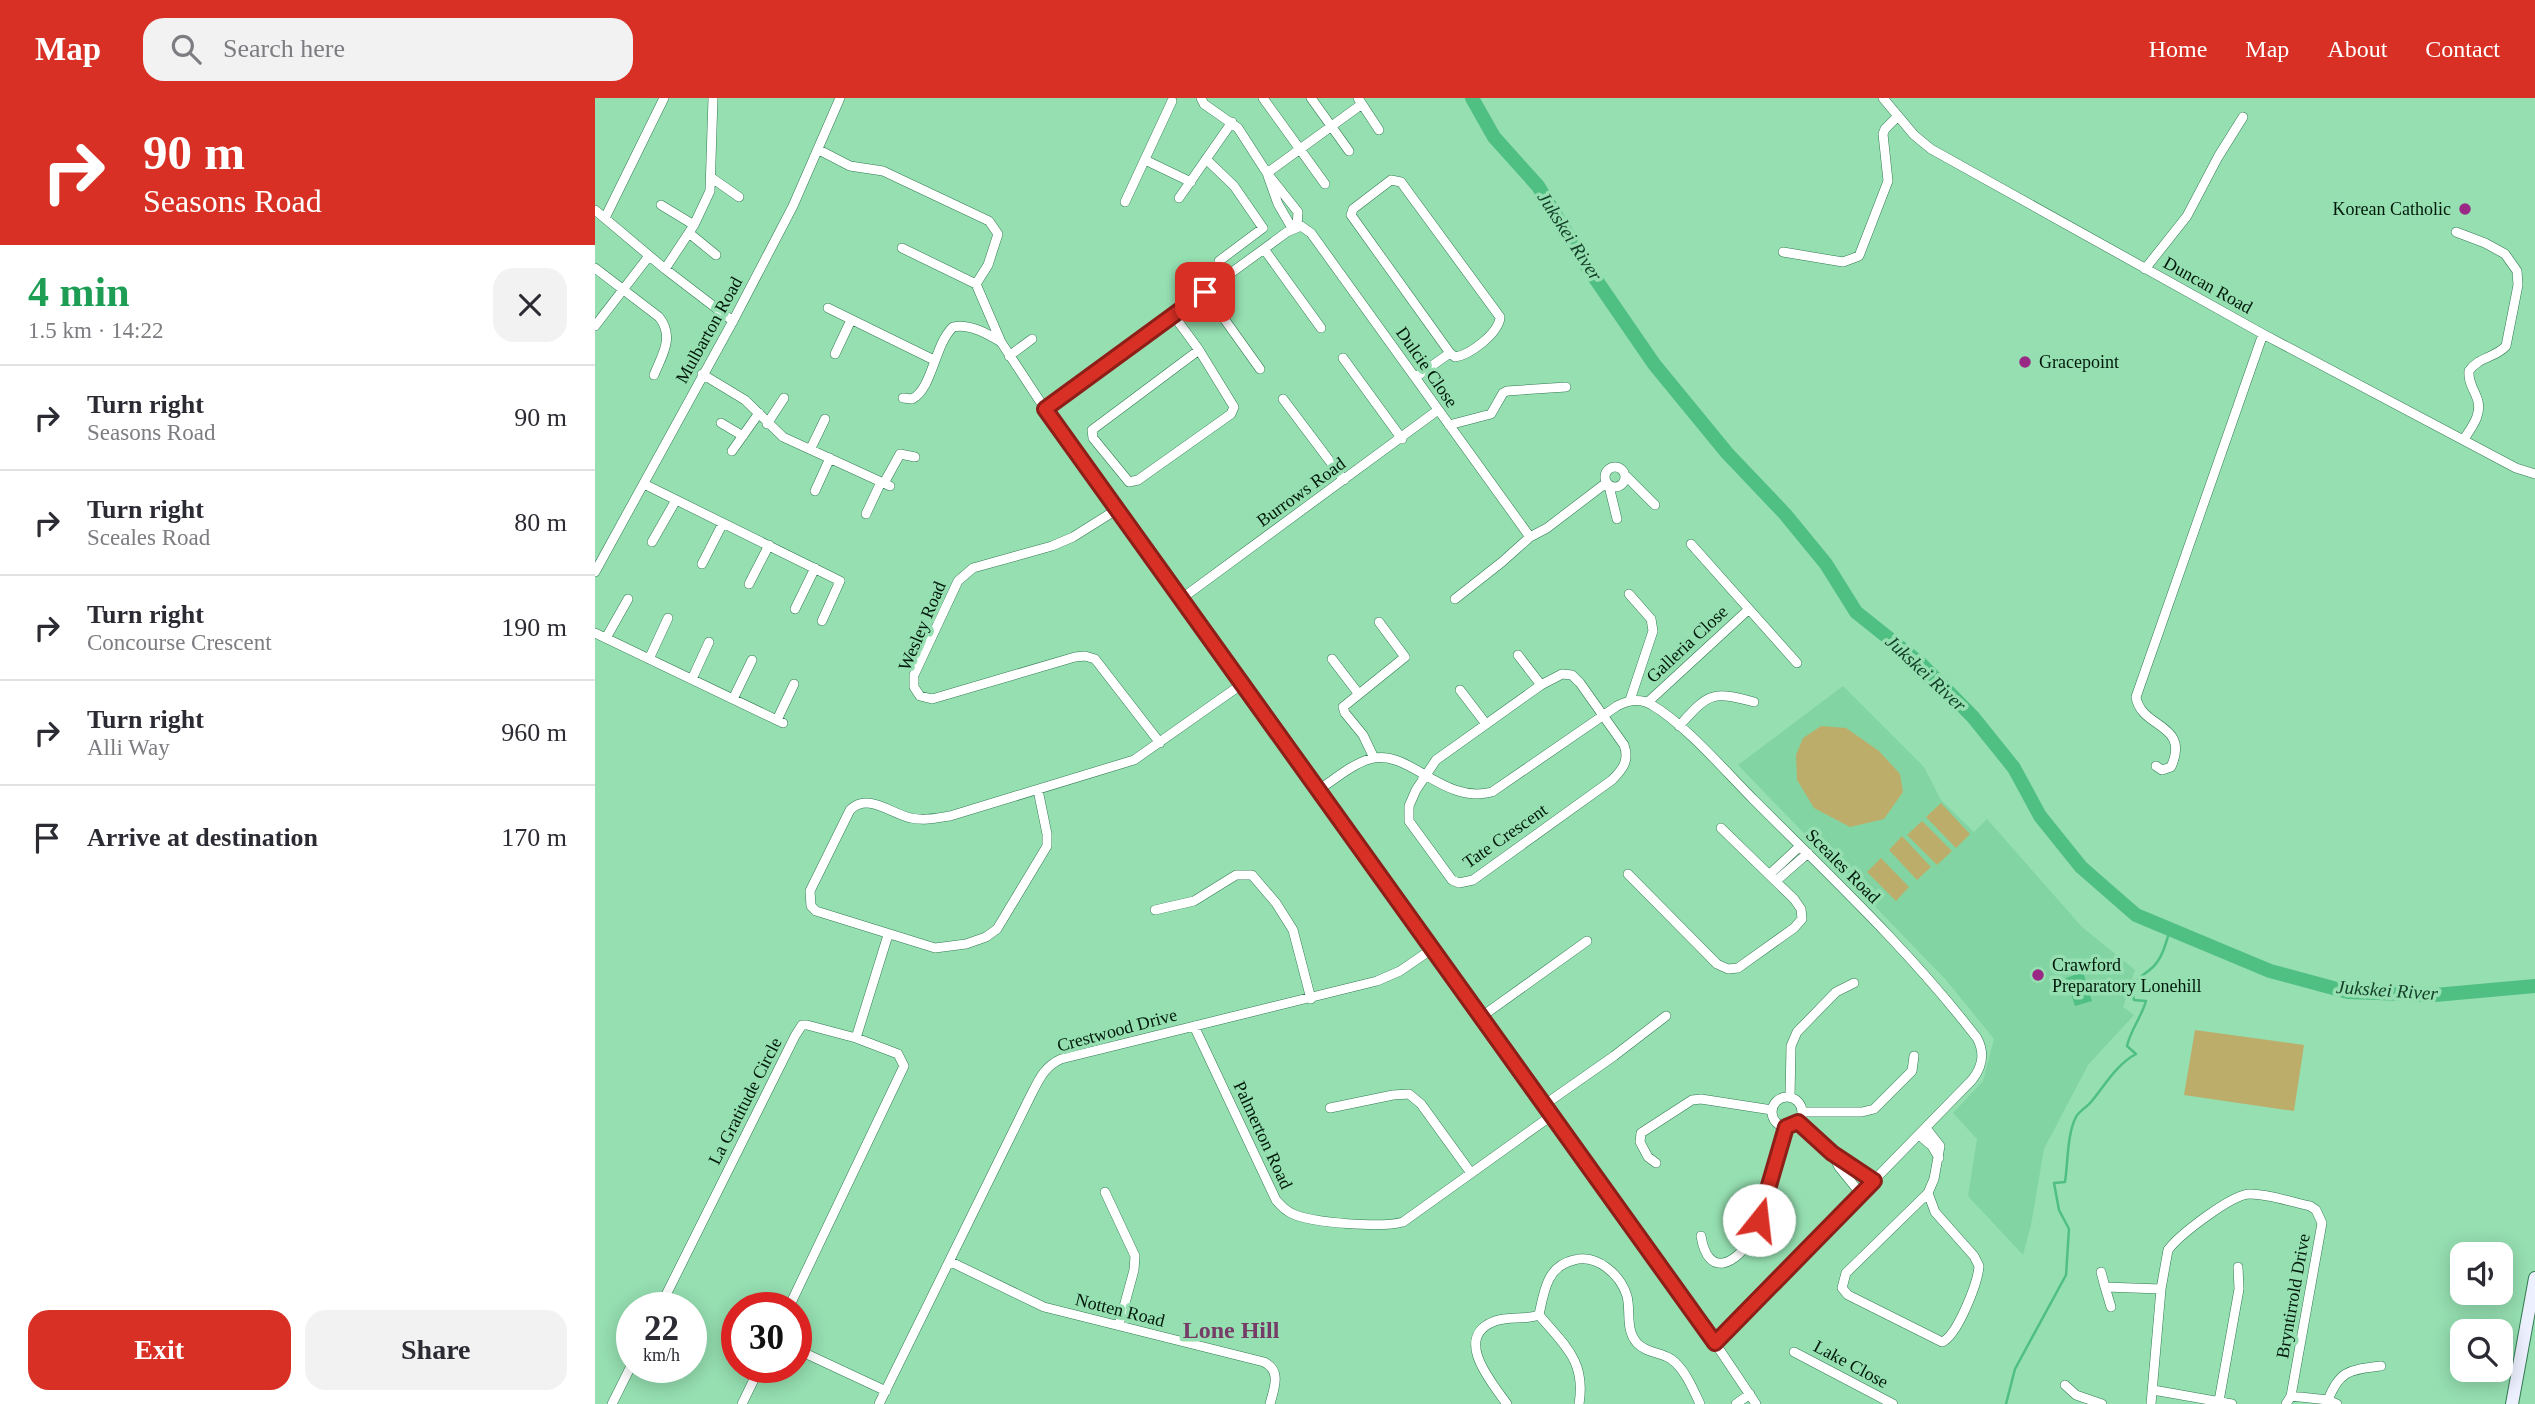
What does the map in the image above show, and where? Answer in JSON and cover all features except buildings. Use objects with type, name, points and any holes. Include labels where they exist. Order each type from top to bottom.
[{"type":"main road","points":[[2512,1404],[2535,1278]]},
{"type":"street","points":[[605,218],[664,98]]},
{"type":"street","points":[[665,269],[691,229],[710,191],[713,98]]},
{"type":"street","name":"Mulbarton Road","points":[[595,572],[793,206],[840,98]]},
{"type":"street","points":[[1045,409],[1295,227],[1278,204],[1267,173],[1238,128],[1204,104],[1201,98]]},
{"type":"street","points":[[1263,98],[1325,184]]},
{"type":"street","points":[[1311,98],[1349,151]]},
{"type":"street","name":"Duncan Road","points":[[1883,98],[1931,149],[2263,334],[2516,468],[2535,474]]},
{"type":"street","points":[[1125,202],[1171,101]]},
{"type":"street","points":[[1267,173],[1332,127],[1360,101],[1379,130]]},
{"type":"street","points":[[1783,252],[1843,262],[1859,256],[1888,181],[1883,134],[1898,116]]},
{"type":"street","points":[[2145,269],[2187,216],[2243,117]]},
{"type":"street","points":[[1179,198],[1231,122]]},
{"type":"street","points":[[819,150],[850,166],[883,171],[989,221],[998,234],[997,242],[988,265],[976,284]]},
{"type":"street","points":[[1206,159],[1234,186],[1263,228],[1219,261]]},
{"type":"street","points":[[1145,160],[1191,182]]},
{"type":"street","points":[[712,178],[739,197]]},
{"type":"street","points":[[1391,180],[1401,182],[1500,317],[1497,328],[1463,355],[1455,357],[1450,353],[1352,215],[1353,209],[1391,180]]},
{"type":"street","points":[[661,205],[691,229],[716,255]]},
{"type":"street","points":[[595,210],[665,269],[733,321]]},
{"type":"street","name":"Dulcie Close","points":[[1295,227],[1304,227],[1311,233],[1530,537]]},
{"type":"street","points":[[2456,232],[2505,254],[2515,266],[2519,279],[2505,346],[2498,353],[2479,360],[2469,371],[2469,379],[2479,405],[2474,423],[2463,439]]},
{"type":"street","points":[[902,248],[976,284],[1001,342],[1045,409],[1754,1401],[1736,1404]]},
{"type":"street","points":[[1264,250],[1321,328]]},
{"type":"street","points":[[595,326],[649,256]]},
{"type":"street","points":[[595,268],[659,317],[668,332],[668,340],[654,375]]},
{"type":"street","points":[[1205,292],[1261,369]]},
{"type":"street","points":[[828,308],[934,360]]},
{"type":"street","points":[[1174,316],[1199,350],[1232,400],[1234,410],[1138,480],[1129,482],[1093,438],[1092,430],[1199,350]]},
{"type":"street","points":[[835,354],[851,320]]},
{"type":"street","points":[[902,398],[912,399],[921,394],[948,332],[955,326],[964,326],[988,334],[1001,342]]},
{"type":"street","points":[[2156,766],[2162,770],[2171,767],[2177,747],[2165,729],[2143,711],[2136,697],[2263,334]]},
{"type":"street","points":[[1009,356],[1032,339]]},
{"type":"street","points":[[1416,377],[1450,353]]},
{"type":"street","points":[[1343,358],[1402,439]]},
{"type":"street","points":[[702,374],[745,400],[783,437],[885,484]]},
{"type":"street","points":[[1449,425],[1491,414],[1503,393],[1507,391],[1566,387]]},
{"type":"street","points":[[767,424],[784,398]]},
{"type":"street","points":[[1283,399],[1344,480]]},
{"type":"street","name":"Burrows Road","points":[[1181,599],[1438,410]]},
{"type":"street","points":[[733,451],[759,413]]},
{"type":"street","points":[[811,448],[825,419]]},
{"type":"street","points":[[720,423],[743,436]]},
{"type":"street","points":[[866,514],[900,453],[915,457]]},
{"type":"street","points":[[815,491],[830,458]]},
{"type":"street","points":[[1617,519],[1605,474],[1611,468],[1620,468],[1655,506]]},
{"type":"street","points":[[1608,484],[1619,487],[1623,484],[1625,475]]},
{"type":"street","points":[[644,484],[840,580],[822,621]]},
{"type":"street","points":[[1455,599],[1530,537],[1608,484]]},
{"type":"street","points":[[652,542],[676,500]]},
{"type":"street","name":"Wesley Road","points":[[1117,510],[1073,537],[1052,546],[973,568],[965,573],[958,581],[914,675],[914,687],[920,696],[932,699],[1085,656],[1095,659],[1160,743]]},
{"type":"street","points":[[702,564],[723,523]]},
{"type":"street","name":"Galleria Close","points":[[1691,544],[1797,663]]},
{"type":"street","points":[[749,584],[769,545]]},
{"type":"street","points":[[795,609],[815,568]]},
{"type":"street","points":[[1629,594],[1648,614],[1653,624],[1651,638],[1630,700]]},
{"type":"street","points":[[606,638],[628,599]]},
{"type":"street","name":"Galleria Close","points":[[1647,702],[1748,610]]},
{"type":"street","points":[[649,659],[668,618]]},
{"type":"street","points":[[1374,758],[1363,735],[1343,709],[1344,705],[1405,657],[1379,622]]},
{"type":"street","points":[[595,632],[780,722],[794,684]]},
{"type":"street","points":[[692,679],[709,642]]},
{"type":"street","points":[[1518,655],[1541,685]]},
{"type":"street","points":[[1332,659],[1359,693]]},
{"type":"street","points":[[733,699],[753,660]]},
{"type":"street","points":[[1426,777],[1437,760],[1557,676],[1571,675],[1604,717]]},
{"type":"street","points":[[1038,790],[1047,846],[997,929],[986,937],[947,948],[935,948],[816,911],[811,906],[809,900],[814,882],[855,805],[870,802],[901,815],[926,820],[950,816],[1134,760],[1242,684]]},
{"type":"street","points":[[1459,690],[1486,724]]},
{"type":"street","points":[[1679,726],[1702,701],[1718,694],[1754,702]]},
{"type":"street","points":[[1318,790],[1358,764],[1374,758],[1390,759],[1466,795],[1492,792],[1617,706],[1630,700],[1647,702]]},
{"type":"street","name":"Sceales Road","points":[[1647,702],[1679,726],[1906,953],[1948,1001],[1981,1046],[1982,1059],[1977,1073],[1715,1343]]},
{"type":"street","name":"Tate Crescent","points":[[1426,777],[1409,806],[1409,821],[1449,877],[1466,883],[1600,789],[1623,768],[1627,756],[1625,748],[1604,717]]},
{"type":"street","points":[[1628,874],[1717,964],[1728,969],[1744,964],[1800,923],[1802,913],[1798,903],[1721,828]]},
{"type":"street","points":[[1773,878],[1800,846]]},
{"type":"street","points":[[1773,878],[1808,853]]},
{"type":"street","points":[[1155,910],[1194,901],[1236,875],[1252,874],[1276,903],[1293,930],[1311,999]]},
{"type":"street","points":[[856,1038],[888,935]]},
{"type":"street","points":[[1481,1017],[1587,941]]},
{"type":"street","name":"Crestwood Drive","points":[[879,1404],[1044,1069],[1061,1059],[1387,978],[1432,948]]},
{"type":"street","points":[[1790,1097],[1791,1046],[1797,1032],[1836,992],[1854,983]]},
{"type":"street","points":[[1544,1105],[1666,1016]]},
{"type":"street","name":"La Gratitude Circle","points":[[668,1292],[800,1028],[807,1025],[856,1038],[898,1054],[904,1066],[796,1292]]},
{"type":"street","name":"Palmerton Road","points":[[1194,1026],[1276,1200],[1291,1213],[1301,1217],[1368,1224],[1393,1225],[1403,1222],[1551,1116]]},
{"type":"street","points":[[1803,1112],[1862,1112],[1874,1109],[1912,1071],[1914,1056]]},
{"type":"street","points":[[1330,1108],[1409,1094],[1421,1104],[1471,1173]]},
{"type":"street","points":[[1790,1097],[1801,1105],[1803,1112],[1798,1122],[1786,1127],[1774,1120],[1772,1110],[1778,1099],[1790,1097]]},
{"type":"street","points":[[1655,1163],[1648,1157],[1639,1137],[1641,1133],[1687,1102],[1701,1099],[1772,1110]]},
{"type":"street","points":[[1798,1122],[1832,1153],[1874,1181]]},
{"type":"street","points":[[1701,1236],[1706,1254],[1713,1263],[1719,1265],[1729,1261],[1751,1239],[1786,1127]]},
{"type":"street","points":[[1922,1132],[1939,1143],[1939,1158],[1928,1193],[1846,1273],[1842,1288],[1848,1295],[1942,1342],[1950,1338],[1957,1325],[1973,1292],[1979,1266],[1974,1256],[1935,1212],[1928,1193]]},
{"type":"street","points":[[1832,1153],[1839,1167],[1861,1194]]},
{"type":"street","points":[[1105,1192],[1135,1256],[1134,1270],[1119,1325]]},
{"type":"street","name":"Bryntirrold Drive","points":[[2151,1404],[2161,1289],[2165,1259],[2170,1246],[2236,1197],[2256,1194],[2310,1206],[2316,1210],[2322,1223],[2288,1400]]},
{"type":"street","points":[[1908,1213],[1935,1212]]},
{"type":"street","points":[[1539,1315],[1547,1281],[1559,1266],[1583,1258],[1600,1262],[1612,1273],[1626,1294],[1632,1336],[1647,1350],[1672,1360],[1685,1376],[1700,1404]]},
{"type":"street","name":"Notten Road","points":[[951,1262],[1031,1302],[1264,1362],[1275,1370],[1270,1404]]},
{"type":"street","points":[[2219,1401],[2239,1289],[2238,1267]]},
{"type":"street","points":[[2101,1272],[2111,1307]]},
{"type":"street","points":[[2105,1287],[2161,1289]]},
{"type":"street","points":[[1507,1404],[1481,1366],[1476,1351],[1477,1339],[1483,1328],[1494,1322],[1539,1315]]},
{"type":"street","points":[[1539,1315],[1579,1370],[1582,1379],[1579,1404]]},
{"type":"street","name":"Lake Close","points":[[1794,1352],[1892,1404]]},
{"type":"street","points":[[812,1356],[886,1391]]},
{"type":"street","points":[[2288,1400],[2333,1402],[2334,1386],[2347,1372],[2381,1366]]},
{"type":"street","points":[[612,1404],[622,1383]]},
{"type":"street","points":[[742,1404],[752,1383]]},
{"type":"street","points":[[2065,1385],[2076,1395],[2102,1404]]},
{"type":"street","points":[[2153,1390],[2232,1404]]},
{"type":"shaded area","name":"Crawford Preparatory Lonehill","points":[[1843,686],[1924,767],[1941,800],[1974,832],[1987,819],[2082,927],[2135,970],[2123,1007],[2134,1015],[2088,1065],[2044,1149],[2023,1255],[1968,1196],[1977,1139],[1953,1113],[1983,1081],[1994,1039],[1946,980],[1738,765]]},
{"type":"shaded area","points":[[1821,726],[1846,728],[1879,751],[1900,774],[1903,792],[1884,819],[1850,827],[1814,808],[1797,780],[1796,755],[1803,738]]},
{"type":"shaded area","points":[[1941,803],[1970,834],[1956,848],[1926,817]]},
{"type":"shaded area","points":[[1922,821],[1952,851],[1937,865],[1907,835]]},
{"type":"shaded area","points":[[1902,836],[1931,867],[1917,880],[1889,850]]},
{"type":"shaded area","points":[[1881,858],[1909,887],[1896,901],[1867,872]]},
{"type":"shaded area","points":[[2083,972],[2092,1001],[2075,1006],[2066,978]]},
{"type":"shaded area","points":[[2195,1030],[2304,1045],[2294,1111],[2184,1095]]},
{"type":"waterway","name":"Jukskei River","points":[[1472,98],[1494,137],[1538,186],[1588,268],[1654,364],[1727,453],[1785,514],[1826,564],[1856,612],[1921,664],[1973,717],[2014,768],[2040,816],[2081,867],[2136,915],[2270,971],[2348,992],[2435,995],[2535,986]]},
{"type":"waterway","points":[[2006,1404],[2015,1369],[2066,1275],[2069,1229],[2059,1210],[2054,1183],[2065,1182],[2073,1124],[2077,1115],[2117,1069],[2136,1054],[2127,1046],[2146,1001],[2134,1000],[2132,992],[2139,978],[2159,959],[2170,930]]},
{"type":"place","name":"Korean Catholic","points":[[2465,209]]},
{"type":"place","name":"Gracepoint","points":[[2025,362]]},
{"type":"place","name":"Crawford Preparatory Lonehill","points":[[2038,975]]},
{"type":"district","name":"Lone Hill","points":[[1231,1330]]},
{"type":"route","points":[[1205,292],[1045,409],[1715,1343],[1874,1181],[1832,1153],[1798,1122],[1786,1127],[1759,1220]]}]
